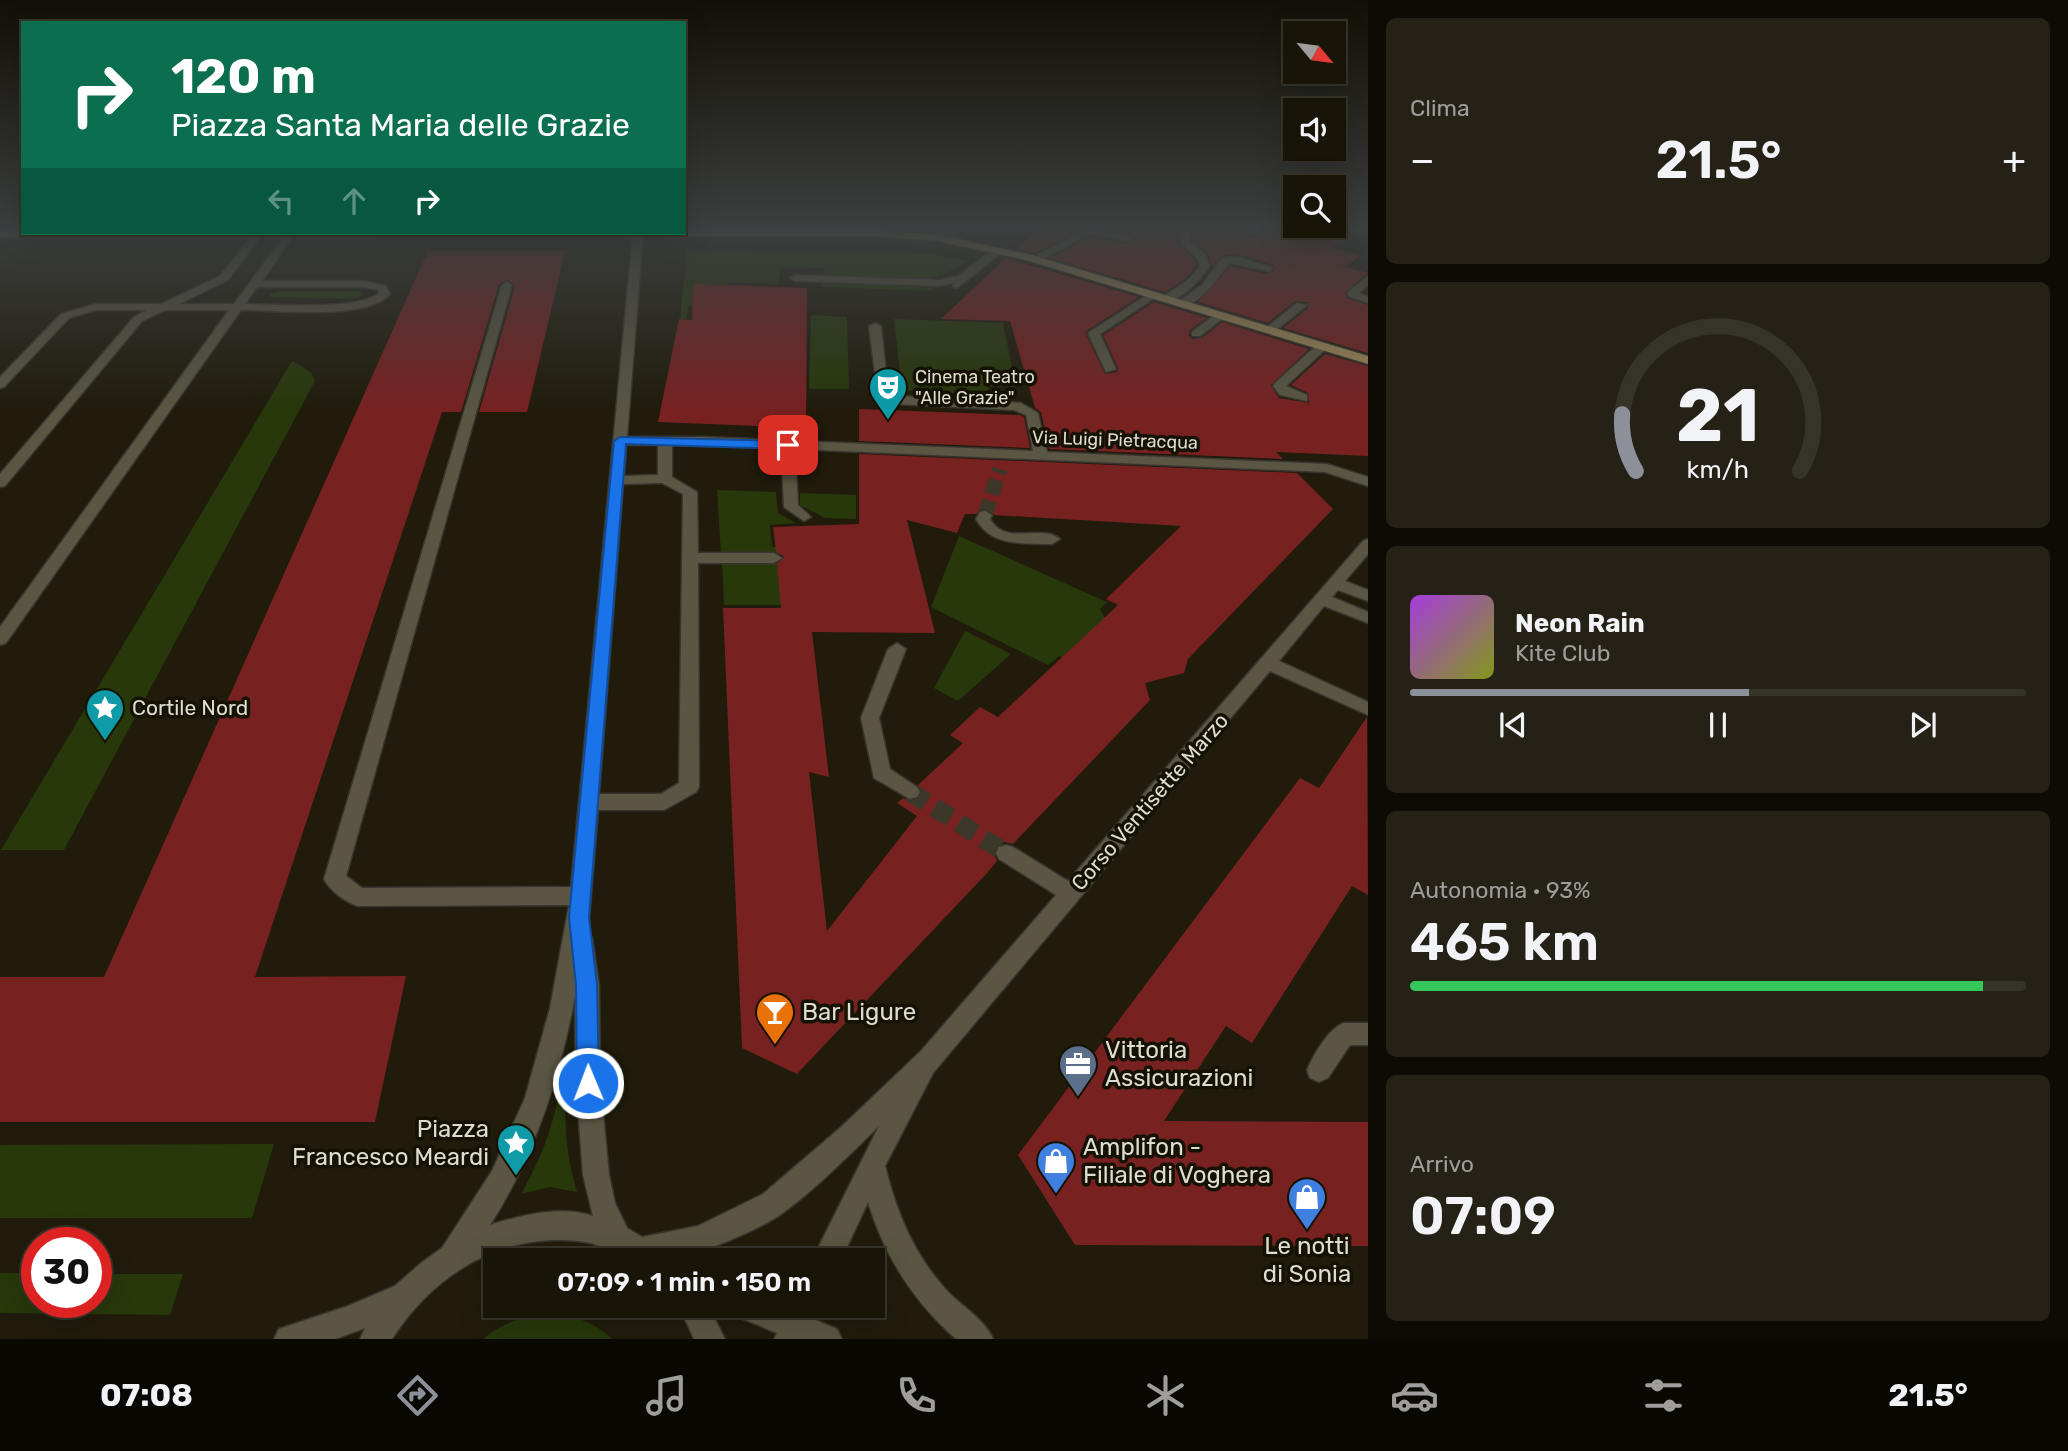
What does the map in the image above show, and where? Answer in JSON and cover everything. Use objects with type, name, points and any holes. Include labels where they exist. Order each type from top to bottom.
[{"type":"main road","points":[[1129,287],[1368,360]]},
{"type":"street","points":[[0,483],[138,319],[203,287]]},
{"type":"street","points":[[0,639],[251,287]]},
{"type":"street","points":[[0,384],[65,316],[95,307],[352,307],[377,301],[385,294],[380,287]]},
{"type":"street","points":[[506,287],[335,879],[358,897],[580,906]]},
{"type":"street","points":[[454,1254],[498,1188],[530,1118],[567,984],[580,906],[633,287]]},
{"type":"street","points":[[1111,369],[1094,333],[1181,287]]},
{"type":"street","points":[[1182,304],[1205,287]]},
{"type":"street","points":[[1359,287],[1352,294],[1366,300]]},
{"type":"street","points":[[1270,330],[1301,305]]},
{"type":"street","points":[[1196,334],[1221,315]]},
{"type":"street","points":[[875,326],[882,394],[895,400],[1016,406],[1032,413],[1041,456]]},
{"type":"street","points":[[1303,398],[1284,392],[1279,386],[1323,346]]},
{"type":"street","name":"Via Luigi Pietracqua","points":[[620,441],[788,445],[1327,468],[1368,482]]},
{"type":"street","points":[[665,441],[665,479]]},
{"type":"street","points":[[788,445],[791,507],[804,517]]},
{"type":"street","points":[[1000,469],[1003,454]]},
{"type":"street","points":[[589,802],[664,802],[689,788],[690,492],[665,479],[617,480]]},
{"type":"street","points":[[985,515],[983,519],[986,527],[997,534],[1052,539]]},
{"type":"street","name":"Corso Ventisette Marzo","points":[[672,1248],[700,1239],[773,1204],[849,1137],[930,1059],[1368,544]]},
{"type":"street","points":[[690,558],[774,558]]},
{"type":"street","points":[[1336,583],[1368,596]]},
{"type":"street","points":[[1322,598],[1368,618]]},
{"type":"street","points":[[897,649],[870,718],[881,773],[910,792]]},
{"type":"street","points":[[1269,663],[1368,709]]},
{"type":"street","points":[[1006,853],[1071,894]]},
{"type":"street","points":[[580,906],[587,985],[588,1083],[596,1175],[601,1205],[617,1238]]},
{"type":"street","points":[[1319,1070],[1344,1034],[1368,1034]]},
{"type":"street","name":"Corso Ventisette Marzo","points":[[832,1248],[872,1166],[930,1059]]},
{"type":"street","points":[[872,1166],[880,1206],[900,1251],[925,1288],[953,1318],[978,1339]]},
{"type":"street","points":[[375,1339],[403,1297],[454,1254],[482,1240],[516,1229],[551,1225],[585,1228],[617,1238],[634,1248]]},
{"type":"street","points":[[289,1339],[349,1320],[403,1297]]},
{"type":"street","points":[[699,1318],[710,1339]]},
{"type":"street","points":[[796,1323],[827,1339]]},
{"type":"green space","points":[[683,287],[727,287],[726,296],[704,306],[689,306],[686,319],[680,319]]},
{"type":"green space","points":[[836,287],[932,287],[933,291]]},
{"type":"green space","points":[[358,291],[365,294],[353,299],[269,297],[271,293]]},
{"type":"green space","points":[[811,315],[847,317],[849,389],[809,389]]},
{"type":"green space","points":[[894,319],[1003,323],[1016,387],[988,386],[989,396],[902,390]]},
{"type":"green space","points":[[292,361],[311,372],[315,381],[64,850],[1,850]]},
{"type":"green space","points":[[717,490],[776,492],[778,513],[796,523],[770,525],[772,547],[779,547],[780,554],[721,554]]},
{"type":"green space","points":[[800,493],[856,495],[856,519],[825,518],[800,505]]},
{"type":"green space","points":[[959,536],[1107,602],[1100,609],[1106,620],[1087,670],[1059,656],[1048,665],[931,607]]},
{"type":"green space","points":[[781,562],[866,605],[724,605],[722,563]]},
{"type":"green space","points":[[965,631],[1011,654],[958,701],[934,688]]},
{"type":"green space","points":[[559,1093],[566,1093],[567,1143],[577,1192],[550,1187],[521,1194],[544,1145]]},
{"type":"green space","points":[[274,1144],[252,1218],[0,1218],[0,1145]]},
{"type":"green space","points":[[0,1273],[21,1273],[21,1313],[0,1313]]},
{"type":"green space","points":[[112,1274],[183,1274],[170,1315],[112,1314]]},
{"type":"green space","points":[[525,1318],[574,1318],[599,1328],[612,1339],[483,1339],[498,1328]]},
{"type":"building","points":[[412,287],[498,287],[461,412],[442,412],[255,977],[406,976],[375,1122],[0,1122],[0,977],[104,977]]},
{"type":"building","points":[[515,287],[556,287],[527,412],[479,412]]},
{"type":"building","points":[[693,287],[807,288],[806,428],[658,422],[679,319],[692,320]]},
{"type":"building","points":[[975,287],[1107,287],[1139,297],[1085,332],[1105,374],[1117,372],[1118,368],[1103,335],[1154,302],[1207,318],[1190,330],[1189,336],[1192,339],[1202,338],[1222,322],[1309,349],[1271,385],[1279,398],[1309,403],[1308,393],[1291,385],[1325,354],[1368,366],[1368,456],[1276,452],[1283,459],[1049,449],[1041,412],[1035,408],[1010,321],[941,319]]},
{"type":"building","points":[[1150,287],[1172,287],[1165,292]]},
{"type":"building","points":[[1211,287],[1350,287],[1345,292],[1347,298],[1368,305],[1368,353],[1283,328],[1309,307],[1308,302],[1295,301],[1268,323],[1198,302]]},
{"type":"building","points":[[859,409],[1020,415],[1024,417],[1030,448],[859,441]]},
{"type":"building","points":[[859,454],[1297,473],[1333,509],[1188,659],[1184,673],[1145,683],[1150,700],[1013,844],[1005,842],[997,846],[994,854],[997,861],[988,872],[797,1074],[742,1048],[723,608],[781,608],[777,564],[784,557],[776,551],[773,527],[859,524]],"holes":[[[984,508],[994,515],[1181,526],[1106,599],[1118,605],[998,717],[980,707],[950,735],[963,743],[918,785],[922,791],[919,798],[911,802],[903,798],[897,803],[917,816],[827,931],[809,772],[829,777],[812,632],[935,633],[907,520],[957,533],[965,514],[976,514]]]},
{"type":"building","points":[[1367,717],[1368,895],[1352,886],[1252,1043],[1226,1026],[1164,1121],[1368,1122],[1368,1246],[1075,1245],[1018,1155],[1300,778],[1319,788]]},
{"type":"tunnel","points":[[985,515],[1000,469]]},
{"type":"tunnel","points":[[910,792],[1006,853]]},
{"type":"place","name":"Cinema Teatro \"Alle Grazie\"","points":[[888,421]]},
{"type":"place","name":"Cortile Nord","points":[[105,742]]},
{"type":"place","name":"Bar Ligure","points":[[775,1046]]},
{"type":"place","name":"Vittoria Assicurazioni","points":[[1078,1098]]},
{"type":"place","name":"Piazza Francesco Meardi","points":[[516,1177]]},
{"type":"place","name":"Amplifon - Filiale di Voghera","points":[[1056,1195]]},
{"type":"place","name":"Le notti di Sonia","points":[[1307,1231]]},
{"type":"route","points":[[588,1083],[587,985],[579,917],[620,441],[788,445]]}]
